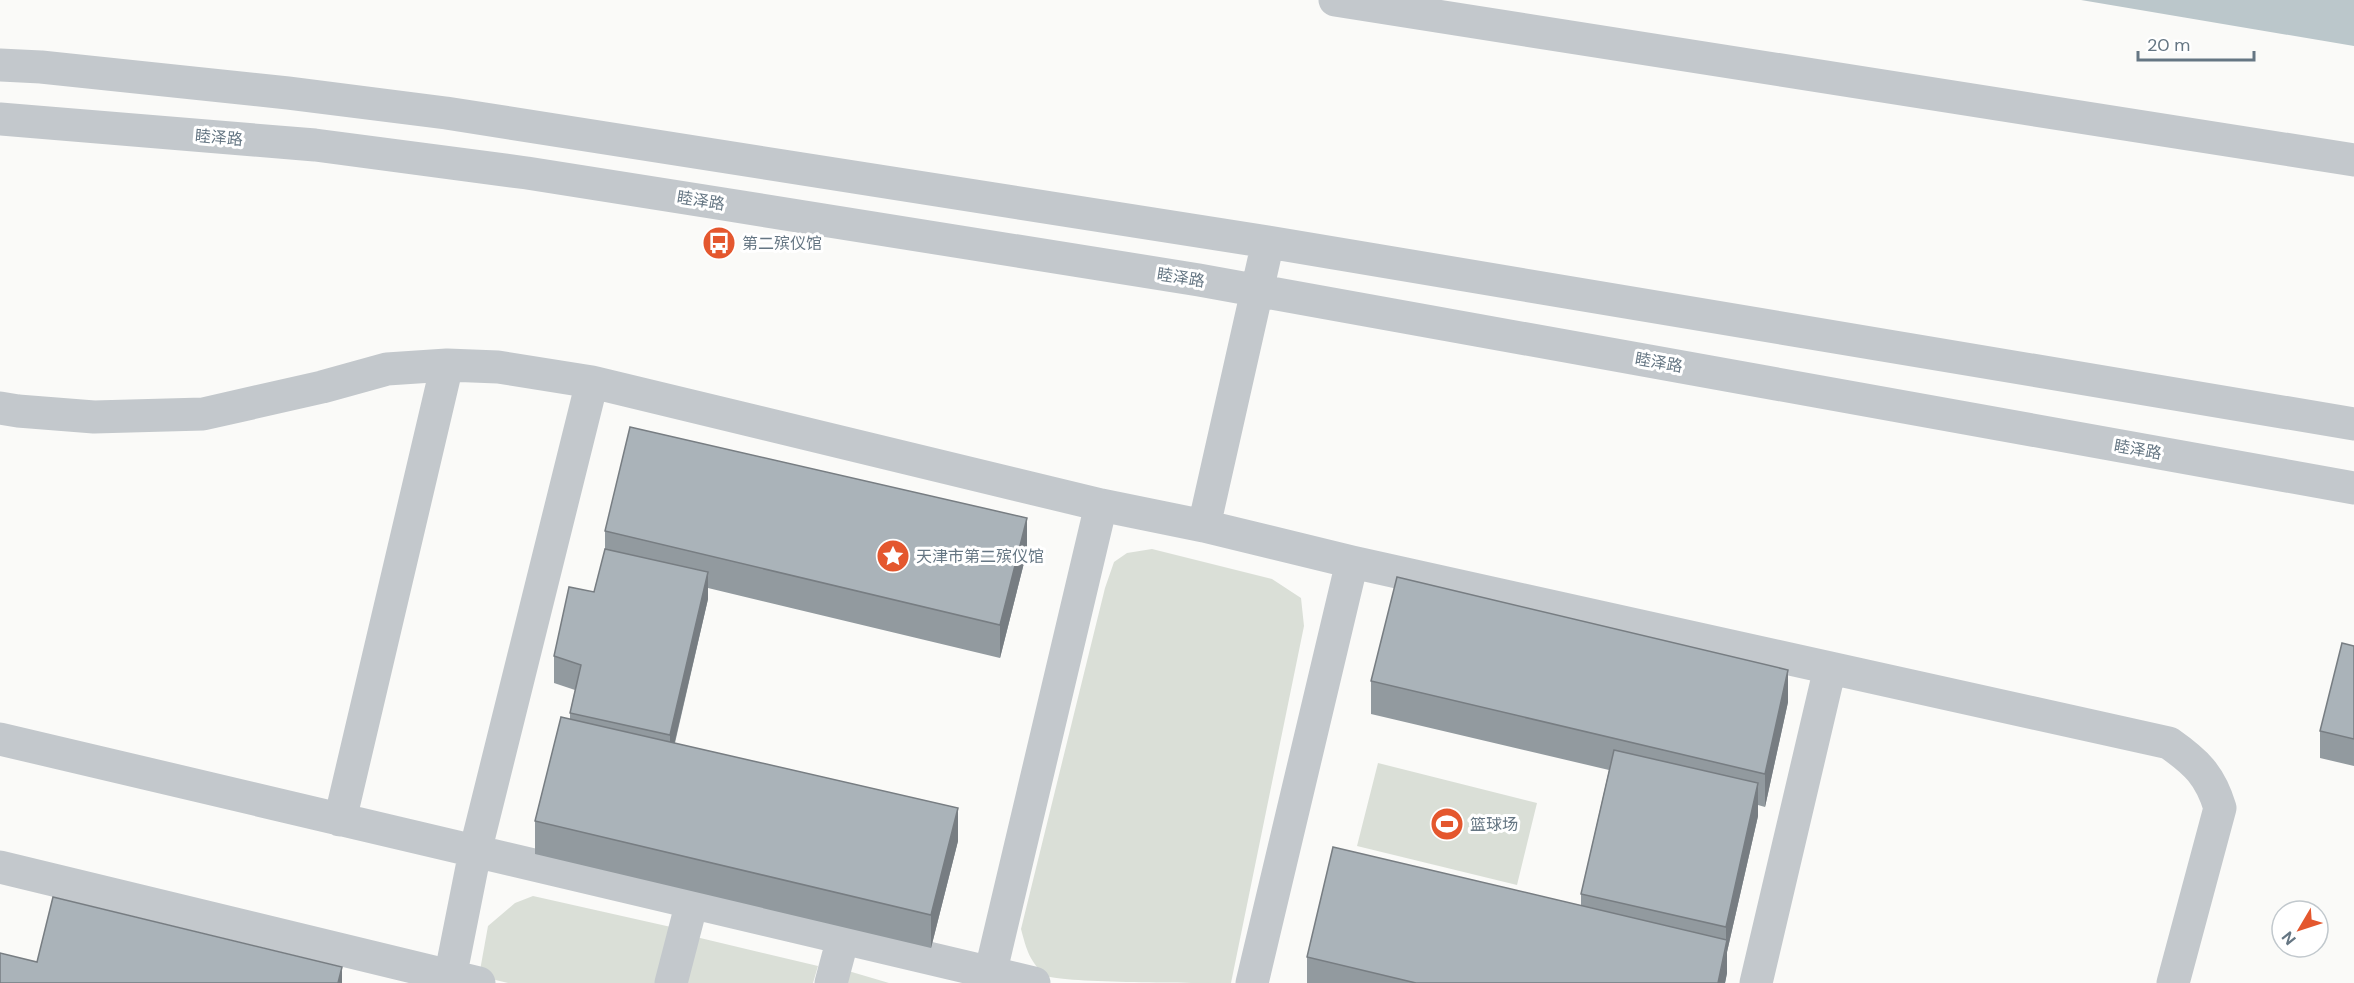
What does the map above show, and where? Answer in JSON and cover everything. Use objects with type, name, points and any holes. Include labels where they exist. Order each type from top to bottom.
[{"type":"street","points":[[1335,0],[2354,159]]},
{"type":"street","points":[[0,65],[41,67],[288,93],[446,113],[1268,242],[2354,424]]},
{"type":"street","name":"睦泽路","points":[[0,119],[315,145],[516,172],[1258,290],[2354,488]]},
{"type":"street","points":[[1204,526],[1268,242]]},
{"type":"street","points":[[340,820],[447,365]]},
{"type":"street","points":[[0,408],[54,415],[94,417],[203,414],[322,387],[387,369],[447,365],[498,367],[592,382],[1101,505],[1204,526],[1352,562],[2169,743],[2195,761],[2214,787],[2220,808],[2172,983]]},
{"type":"street","points":[[0,867],[459,981],[475,852],[592,382]]},
{"type":"street","points":[[989,978],[1101,505]]},
{"type":"street","points":[[1252,983],[1352,562]]},
{"type":"street","points":[[1756,983],[1830,668]]},
{"type":"street","points":[[0,740],[843,938],[989,978],[1034,983]]},
{"type":"street","points":[[671,983],[692,902]]},
{"type":"street","points":[[831,983],[843,938]]},
{"type":"shaded area","points":[[2081,0],[2354,0],[2354,46]]},
{"type":"shaded area","points":[[1152,549],[1272,579],[1301,598],[1304,626],[1231,983],[1105,981],[1047,976],[1033,961],[1021,929],[1105,588],[1114,562],[1127,553]]},
{"type":"shaded area","name":"篮球场","points":[[1378,763],[1537,803],[1517,885],[1357,846]]},
{"type":"shaded area","points":[[533,896],[671,927],[659,983],[508,983],[479,976],[488,926],[515,903]]},
{"type":"shaded area","points":[[696,937],[818,966],[813,983],[685,983]]},
{"type":"shaded area","points":[[845,970],[889,983],[843,983]]},
{"type":"building","points":[[630,427],[1027,518],[1000,625],[605,531]]},
{"type":"building","points":[[605,549],[708,572],[670,735],[570,713],[581,665],[554,656],[569,587],[594,592]]},
{"type":"building","points":[[1397,577],[1788,670],[1765,774],[1371,681]]},
{"type":"building","points":[[2342,643],[2354,646],[2354,739],[2320,731]]},
{"type":"building","points":[[561,717],[958,808],[931,915],[535,821]]},
{"type":"building","points":[[1614,750],[1758,783],[1726,927],[1581,894]]},
{"type":"building","points":[[1333,847],[1727,940],[1718,983],[1416,983],[1307,957]]},
{"type":"building","points":[[53,897],[342,967],[338,983],[0,983],[0,953],[37,962]]},
{"type":"place","name":"第二殡仪馆","points":[[719,243]]},
{"type":"place","name":"天津市第二殡仪馆","points":[[893,556]]},
{"type":"place","name":"篮球场","points":[[1447,824]]}]
